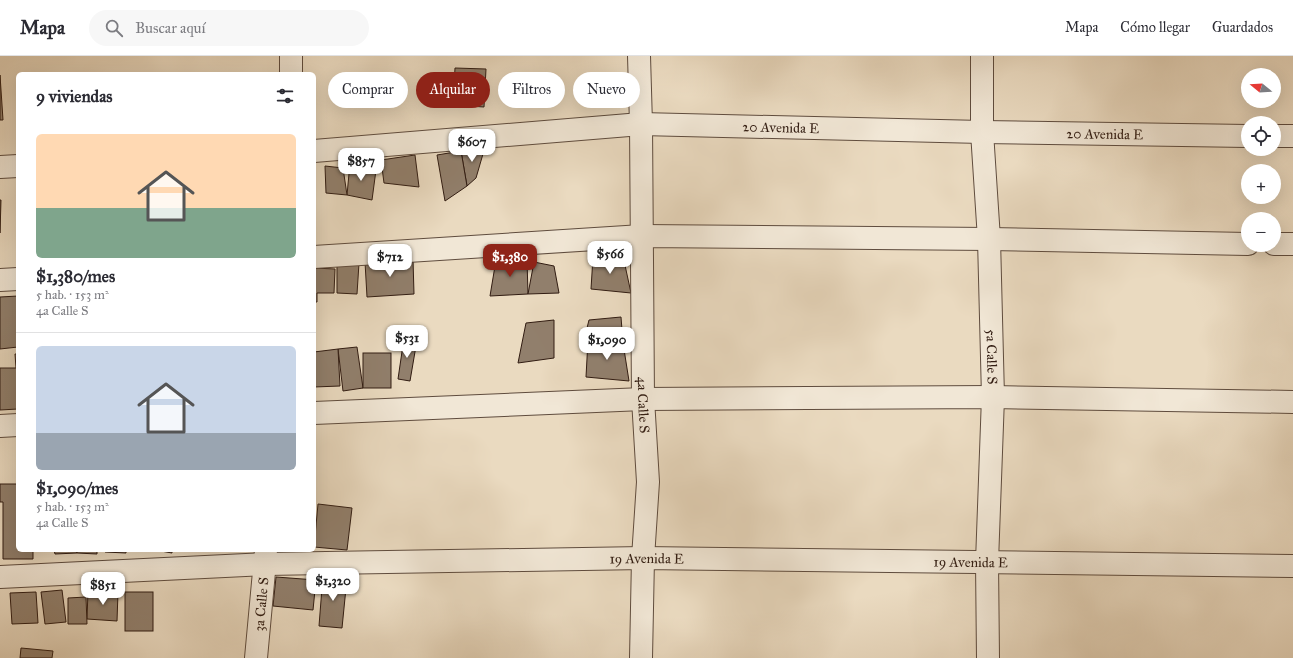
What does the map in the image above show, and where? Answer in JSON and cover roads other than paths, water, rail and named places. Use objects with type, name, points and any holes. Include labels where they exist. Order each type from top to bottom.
[{"type":"street","points":[[290,56],[291,72]]},
{"type":"street","name":"4a Calle S","points":[[639,56],[641,124],[643,399],[648,482],[643,558],[642,658]]},
{"type":"street","name":"5a Calle S","points":[[982,56],[982,132],[989,239],[994,397],[987,562],[988,658]]},
{"type":"street","name":"20 Avenida E","points":[[316,151],[641,124],[982,132],[1241,136]]},
{"type":"street","points":[[1281,136],[1293,136]]},
{"type":"street","points":[[0,167],[16,166]]},
{"type":"street","points":[[316,257],[642,236],[989,239],[1241,244]]},
{"type":"street","points":[[1281,244],[1293,244]]},
{"type":"street","points":[[0,280],[16,279]]},
{"type":"street","points":[[316,413],[643,399],[994,397],[1293,402]]},
{"type":"street","points":[[0,426],[16,425]]},
{"type":"street","name":"19 Avenida E","points":[[0,577],[266,557],[643,558],[1293,566]]},
{"type":"street","name":"3a Calle S","points":[[256,658],[266,557]]}]
